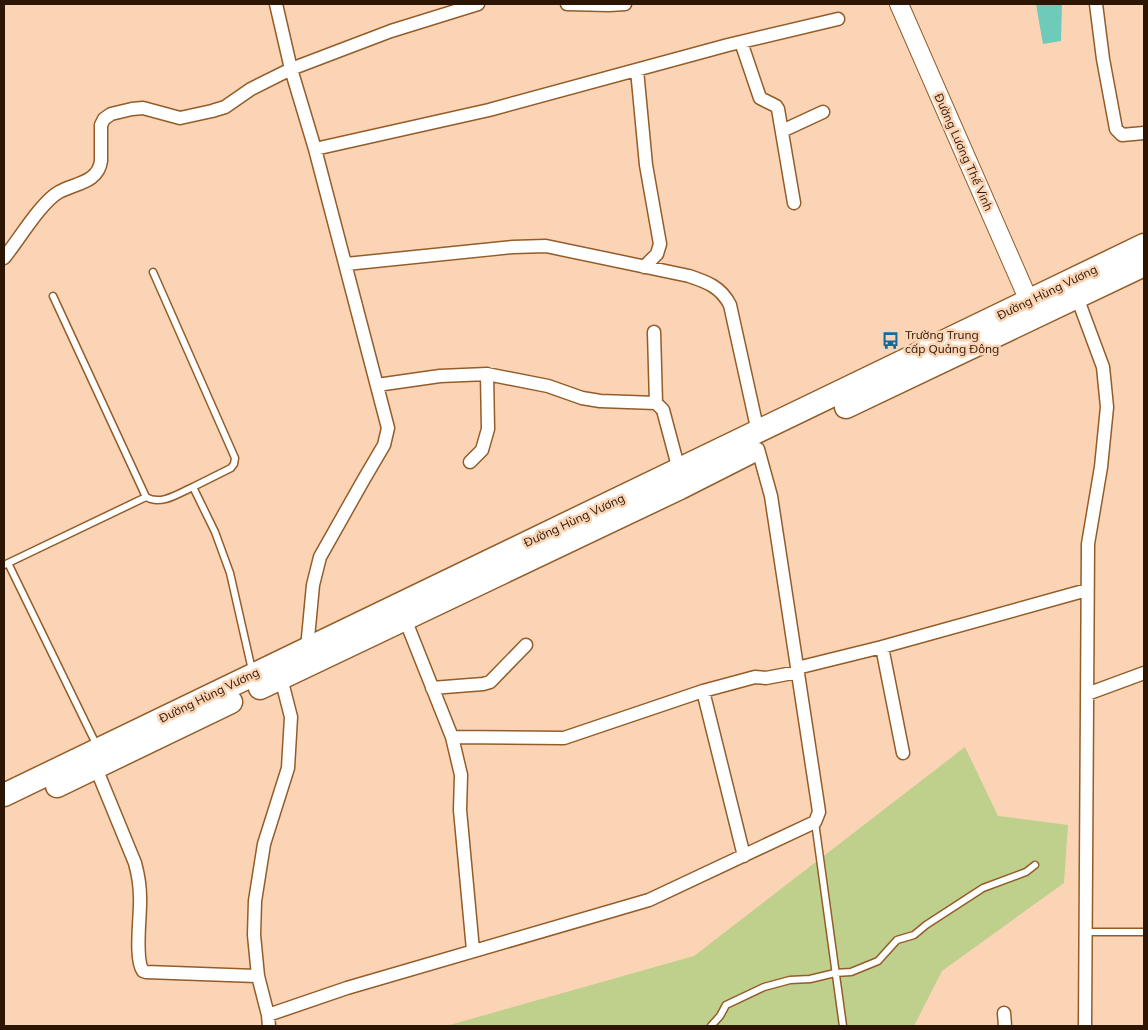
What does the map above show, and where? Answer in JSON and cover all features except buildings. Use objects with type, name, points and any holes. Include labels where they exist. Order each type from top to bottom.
[{"type":"highway","name":"Đường Hùng Vương","points":[[4,795],[98,758],[281,678],[680,488],[758,440],[1029,301],[1144,245]]},
{"type":"highway","name":"Đường Hùng Vương","points":[[4,810],[253,674],[306,648],[679,470],[758,440],[1144,265]]},
{"type":"street","points":[[276,4],[291,69],[315,148],[387,424],[386,440],[320,557],[314,585],[306,648]]},
{"type":"street","points":[[4,258],[47,201],[58,192],[90,180],[95,176],[101,162],[101,125],[104,119],[112,114],[143,108],[180,118],[212,111],[225,107],[251,88],[291,69],[391,31],[478,4]]},
{"type":"street","points":[[567,4],[609,6],[625,4]]},
{"type":"street","name":"Đường Lương Thế Vinh","points":[[899,4],[1029,301]]},
{"type":"street","points":[[1096,4],[1103,59],[1116,129],[1122,136],[1144,133]]},
{"type":"street","points":[[315,148],[489,110],[741,42],[838,19]]},
{"type":"street","points":[[741,42],[760,98],[776,106],[778,109],[794,202]]},
{"type":"street","points":[[637,70],[646,165],[660,244],[657,254],[644,267]]},
{"type":"street","points":[[782,131],[823,112]]},
{"type":"street","points":[[281,678],[292,717],[288,768],[264,844],[255,901],[254,935],[258,976],[268,1020],[347,988],[649,900],[815,822],[818,812],[771,496],[730,305],[725,296],[717,288],[705,281],[689,276],[546,246],[513,247],[346,264]]},
{"type":"street","points":[[1077,297],[1102,367],[1107,408],[1101,467],[1088,544],[1085,1026]]},
{"type":"street","points":[[654,332],[656,403],[663,410],[679,470]]},
{"type":"street","points":[[377,385],[440,376],[487,374],[548,386],[600,402],[656,403]]},
{"type":"street","points":[[470,462],[482,450],[488,429],[487,374]]},
{"type":"street","points":[[452,737],[564,738],[703,691],[755,677],[766,678],[797,670],[1087,590]]},
{"type":"street","points":[[405,619],[452,737],[461,775],[460,810],[473,950]]},
{"type":"street","points":[[432,688],[490,682],[526,646]]},
{"type":"street","points":[[882,647],[903,753]]},
{"type":"street","points":[[1087,694],[1144,673]]},
{"type":"street","points":[[703,691],[744,856]]},
{"type":"street","points":[[98,758],[135,863],[138,877],[140,899],[138,961],[142,971],[258,976]]},
{"type":"street","points":[[1004,1013],[1005,1026]]},
{"type":"lane","points":[[53,296],[146,497],[152,501],[160,501],[231,468],[235,458],[153,272]]},
{"type":"lane","points":[[193,487],[215,532],[230,573],[240,610],[253,674]]},
{"type":"lane","points":[[98,758],[6,564],[146,497]]},
{"type":"lane","points":[[815,822],[843,1026]]},
{"type":"lane","points":[[710,1026],[720,1016],[726,1005],[764,987],[790,980],[855,972],[878,961],[897,940],[914,935],[926,925],[983,888],[1026,872],[1035,865]]},
{"type":"lane","points":[[1086,932],[1144,932]]},
{"type":"green space","points":[[965,747],[998,816],[1068,825],[1064,883],[942,971],[914,1026],[446,1026],[694,956]]},
{"type":"place","name":"Trường Trung cấp Quảng Đông","points":[[891,341]]}]
